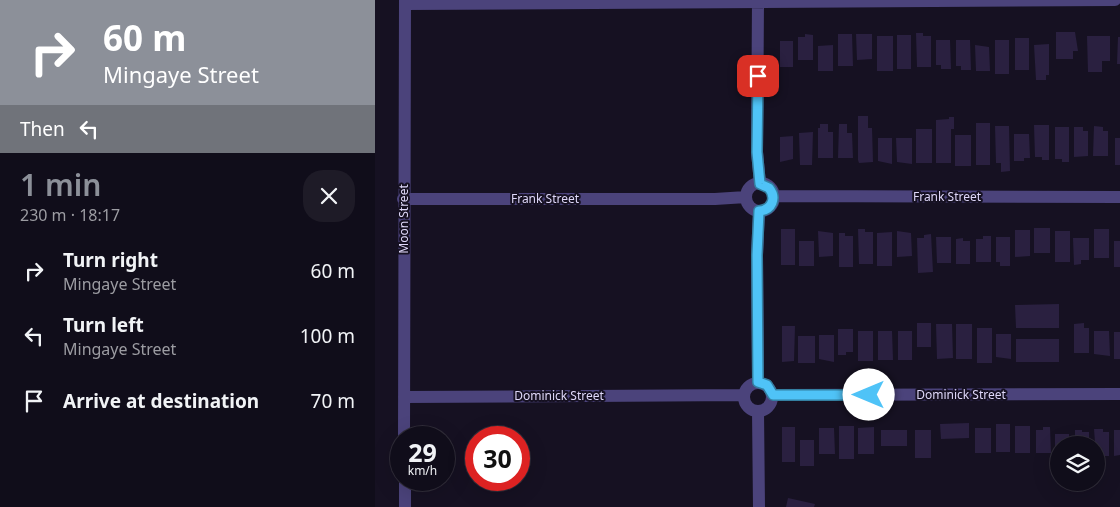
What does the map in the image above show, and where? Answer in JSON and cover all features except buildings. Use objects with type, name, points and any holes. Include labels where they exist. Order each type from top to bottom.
[{"type":"street","points":[[759,0],[757,152],[760,184]]},
{"type":"street","points":[[405,2],[1115,0]]},
{"type":"street","name":"Moon Street","points":[[405,2],[403,200],[405,426]]},
{"type":"street","points":[[760,184],[769,188],[774,196],[768,208],[759,211],[749,207],[746,197],[750,187],[760,184]]},
{"type":"street","name":"Frank Street","points":[[774,196],[1120,197]]},
{"type":"street","name":"Frank Street","points":[[403,200],[715,199],[746,197]]},
{"type":"street","points":[[758,382],[757,255],[759,211]]},
{"type":"street","points":[[758,382],[767,385],[773,395],[769,406],[758,411],[747,406],[744,395],[748,387],[758,382]]},
{"type":"street","name":"Dominick Street","points":[[773,395],[1120,394]]},
{"type":"street","name":"Dominick Street","points":[[404,397],[744,395]]},
{"type":"street","points":[[758,411],[759,507]]},
{"type":"street","points":[[405,491],[405,507]]},
{"type":"route","points":[[758,76],[757,152],[760,184],[767,185],[772,190],[774,196],[768,208],[764,211],[759,211],[757,255],[758,382],[767,385],[773,395],[869,395]]}]
